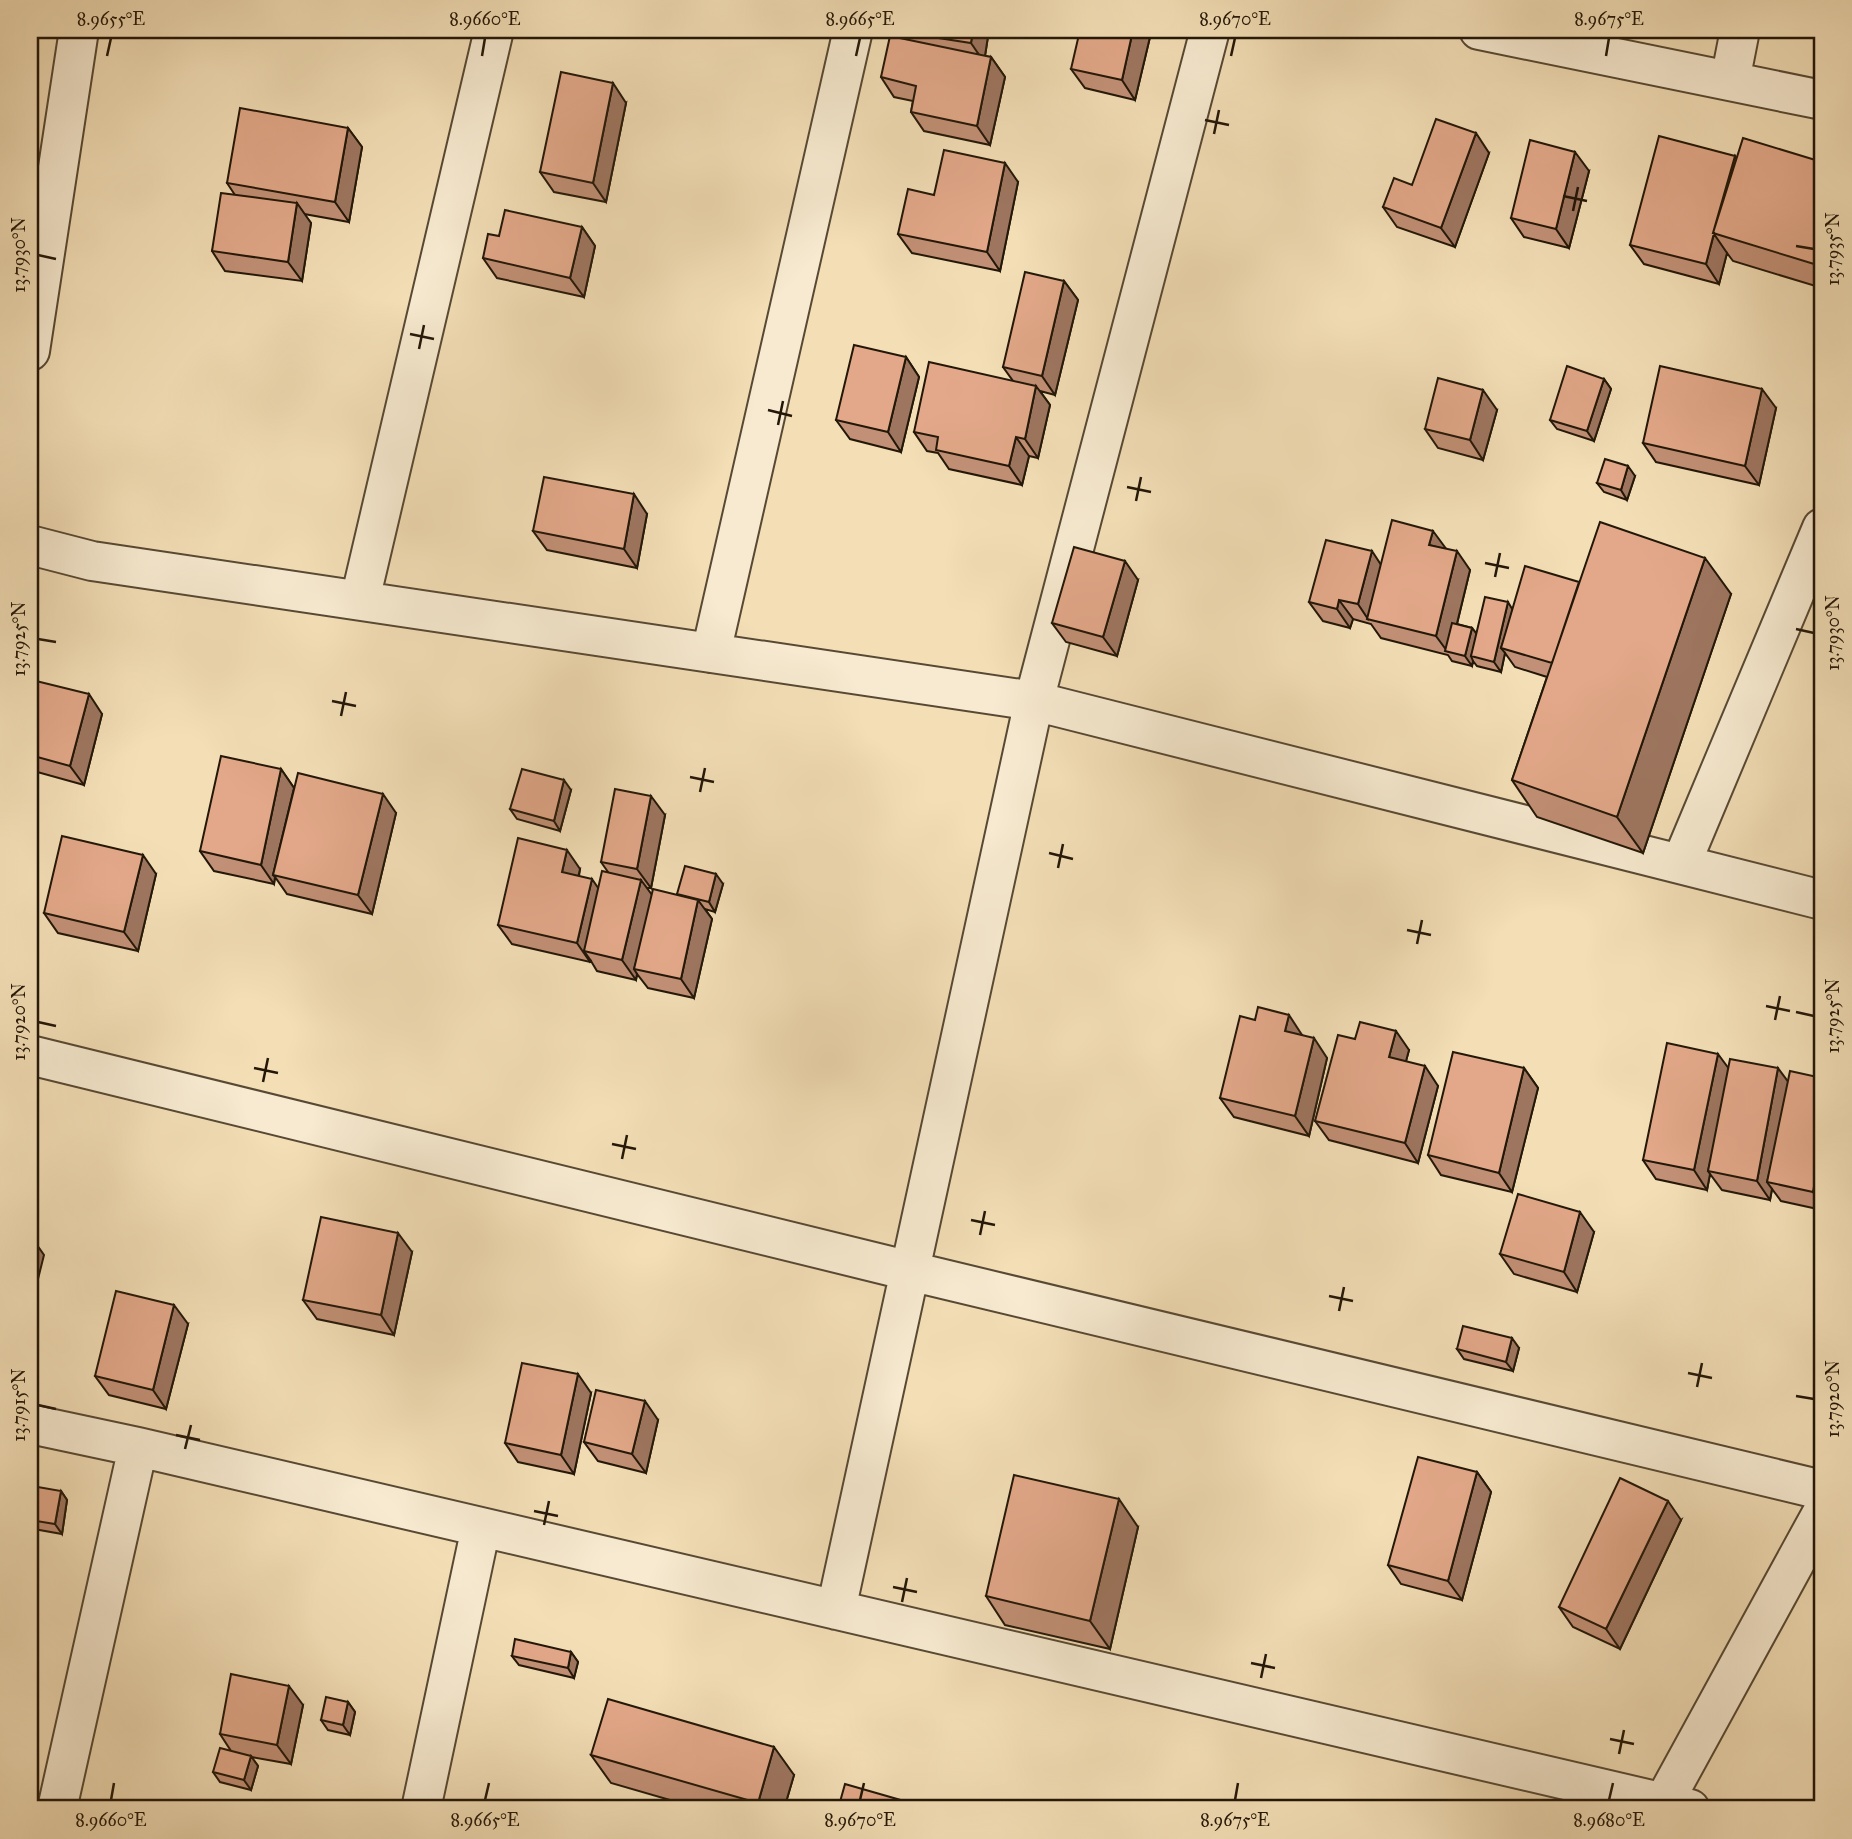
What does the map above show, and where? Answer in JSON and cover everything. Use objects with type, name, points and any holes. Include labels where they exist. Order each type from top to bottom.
[{"type":"street","points":[[30,351],[79,30]]},
{"type":"street","points":[[360,600],[494,30]]},
{"type":"street","points":[[711,653],[853,30]]},
{"type":"street","points":[[836,1610],[1034,701],[1210,30]]},
{"type":"street","points":[[1479,30],[1822,100]]},
{"type":"street","points":[[1730,81],[1740,30]]},
{"type":"street","points":[[1681,864],[1822,528]]},
{"type":"street","points":[[30,545],[92,561],[1034,701],[1822,901]]},
{"type":"street","points":[[30,1055],[910,1271],[1822,1490]]},
{"type":"street","points":[[30,1424],[481,1527],[1671,1807],[1822,1513]]},
{"type":"street","points":[[57,1809],[138,1447]]},
{"type":"street","points":[[421,1809],[481,1527]]},
{"type":"building","points":[[899,30],[973,30],[971,43]]},
{"type":"building","points":[[1080,30],[1133,30],[1122,80],[1071,69]]},
{"type":"building","points":[[890,36],[991,57],[977,126],[911,112],[916,86],[881,77]]},
{"type":"building","points":[[561,72],[613,83],[593,183],[540,172]]},
{"type":"building","points":[[240,108],[348,128],[335,202],[227,183]]},
{"type":"building","points":[[1436,119],[1476,133],[1441,228],[1383,207],[1394,178],[1412,185]]},
{"type":"building","points":[[1659,136],[1735,156],[1706,264],[1630,245]]},
{"type":"building","points":[[1743,138],[1822,162],[1822,236],[1814,264],[1713,233]]},
{"type":"building","points":[[1530,140],[1575,152],[1556,229],[1511,218]]},
{"type":"building","points":[[944,150],[1005,163],[987,252],[898,234],[908,189],[934,195]]},
{"type":"building","points":[[221,193],[297,203],[288,262],[212,251]]},
{"type":"building","points":[[505,210],[582,227],[570,278],[483,258],[488,234],[499,236]]},
{"type":"building","points":[[1025,272],[1064,281],[1042,376],[1003,367]]},
{"type":"building","points":[[854,345],[906,357],[888,432],[836,420]]},
{"type":"building","points":[[929,362],[1036,386],[1025,439],[1016,437],[1009,466],[936,450],[938,437],[914,432]]},
{"type":"building","points":[[1567,366],[1604,379],[1587,431],[1550,420]]},
{"type":"building","points":[[1660,366],[1762,389],[1745,466],[1643,443]]},
{"type":"building","points":[[1438,378],[1483,390],[1470,440],[1425,429]]},
{"type":"building","points":[[1605,459],[1628,466],[1621,490],[1597,483]]},
{"type":"building","points":[[544,477],[634,494],[624,549],[533,531]]},
{"type":"building","points":[[1392,520],[1433,531],[1429,545],[1457,551],[1436,636],[1367,619]]},
{"type":"building","points":[[1600,522],[1705,558],[1617,817],[1512,780]]},
{"type":"building","points":[[1326,540],[1372,551],[1358,604],[1339,600],[1337,609],[1309,602]]},
{"type":"building","points":[[1074,547],[1125,561],[1103,637],[1052,623]]},
{"type":"building","points":[[1525,566],[1579,582],[1552,663],[1501,648]]},
{"type":"building","points":[[1485,597],[1508,602],[1494,662],[1471,656]]},
{"type":"building","points":[[1452,623],[1472,628],[1465,656],[1445,651]]},
{"type":"building","points":[[32,680],[89,694],[70,766],[30,755]]},
{"type":"building","points":[[221,756],[281,769],[261,865],[200,851]]},
{"type":"building","points":[[522,769],[564,780],[554,821],[510,809]]},
{"type":"building","points":[[298,773],[383,794],[358,895],[273,875]]},
{"type":"building","points":[[615,789],[651,796],[637,869],[601,862]]},
{"type":"building","points":[[62,836],[143,855],[124,932],[44,913]]},
{"type":"building","points":[[518,838],[567,850],[562,872],[592,879],[577,943],[498,925]]},
{"type":"building","points":[[685,866],[716,874],[709,902],[677,894]]},
{"type":"building","points":[[602,871],[641,880],[622,960],[584,951]]},
{"type":"building","points":[[653,889],[698,900],[681,979],[634,969]]},
{"type":"building","points":[[1258,1007],[1289,1015],[1285,1031],[1314,1038],[1295,1116],[1220,1098],[1240,1016],[1255,1020]]},
{"type":"building","points":[[1360,1022],[1396,1031],[1389,1057],[1425,1066],[1405,1143],[1315,1121],[1338,1035],[1355,1039]]},
{"type":"building","points":[[1667,1043],[1718,1054],[1694,1170],[1643,1160]]},
{"type":"building","points":[[1453,1052],[1524,1068],[1499,1173],[1428,1155]]},
{"type":"building","points":[[1730,1059],[1778,1068],[1757,1181],[1708,1171]]},
{"type":"building","points":[[1790,1071],[1822,1078],[1822,1144],[1813,1192],[1767,1182]]},
{"type":"building","points":[[1518,1194],[1580,1212],[1564,1272],[1500,1254]]},
{"type":"building","points":[[321,1217],[398,1233],[381,1315],[303,1300]]},
{"type":"building","points":[[116,1291],[174,1305],[153,1390],[95,1376]]},
{"type":"building","points":[[1463,1326],[1512,1338],[1506,1362],[1457,1349]]},
{"type":"building","points":[[522,1363],[578,1374],[561,1455],[505,1443]]},
{"type":"building","points":[[596,1390],[645,1401],[632,1454],[584,1442]]},
{"type":"building","points":[[1418,1457],[1477,1472],[1448,1581],[1388,1565]]},
{"type":"building","points":[[1014,1475],[1119,1499],[1090,1621],[986,1596]]},
{"type":"building","points":[[1620,1478],[1668,1501],[1606,1629],[1559,1607]]},
{"type":"building","points":[[32,1486],[61,1491],[55,1524],[30,1520]]},
{"type":"building","points":[[515,1639],[571,1652],[568,1668],[512,1656]]},
{"type":"building","points":[[231,1674],[289,1686],[277,1745],[220,1734]]},
{"type":"building","points":[[326,1697],[348,1702],[343,1725],[321,1720]]},
{"type":"building","points":[[608,1699],[774,1747],[758,1803],[591,1755]]},
{"type":"building","points":[[220,1748],[251,1756],[244,1780],[213,1772]]},
{"type":"building","points":[[845,1784],[932,1809],[838,1809]]}]
